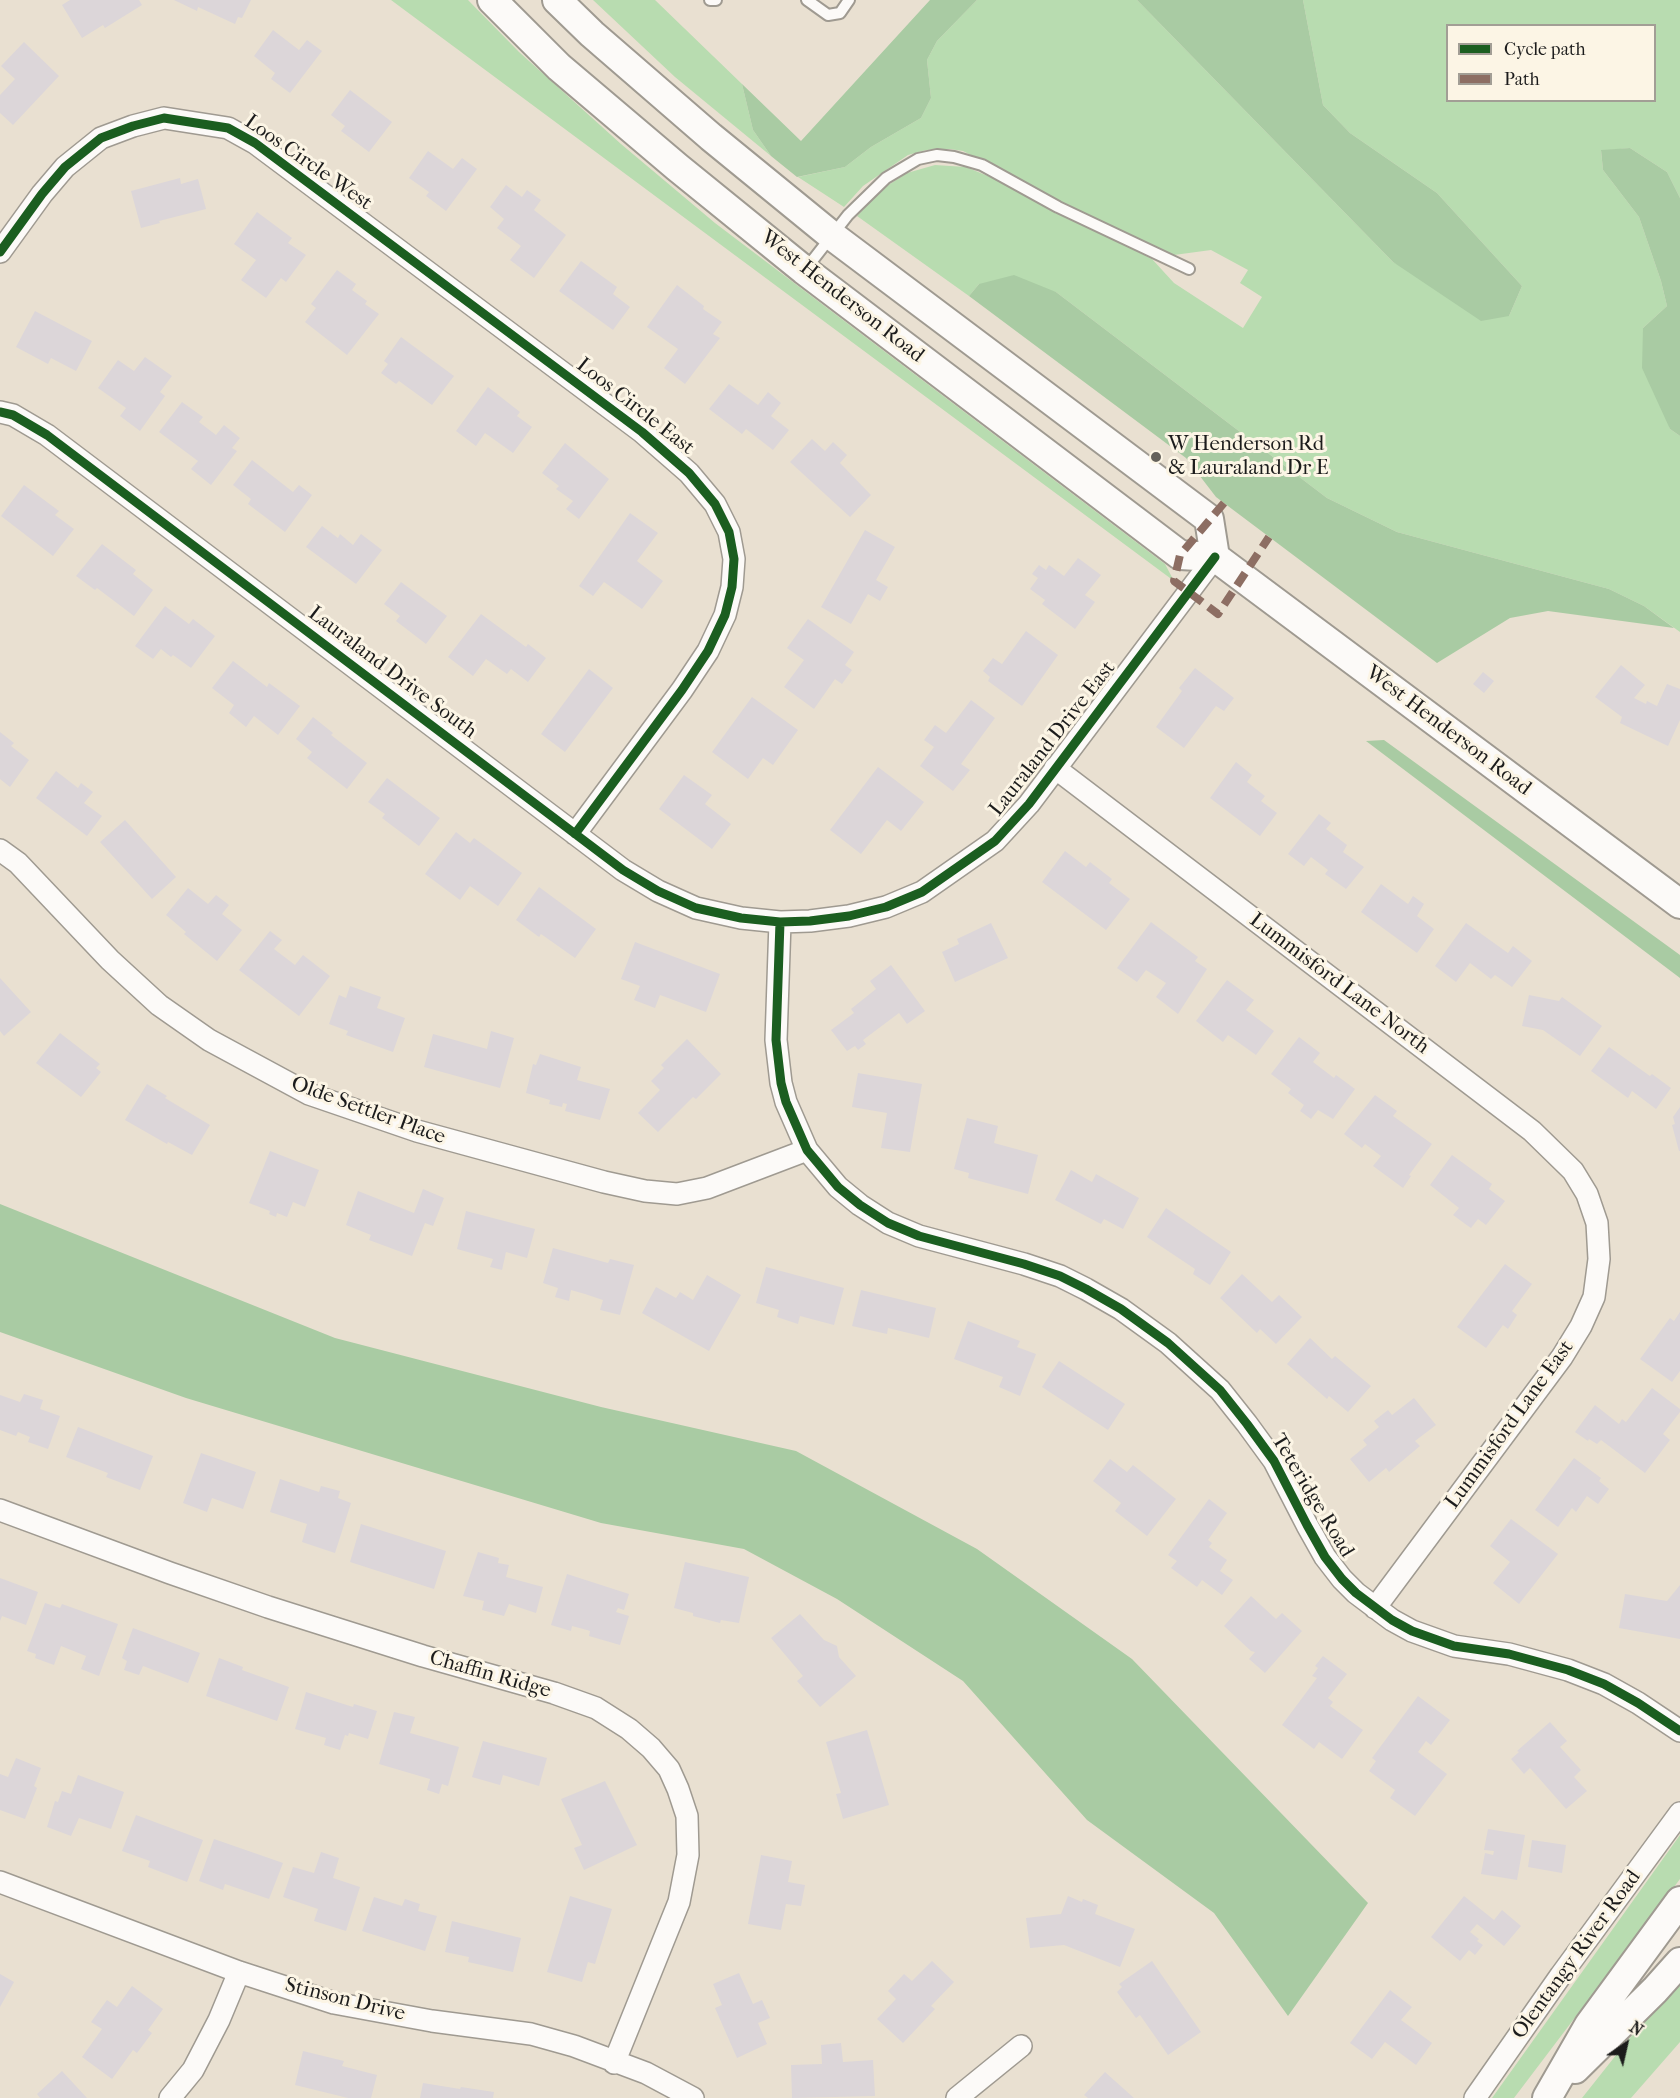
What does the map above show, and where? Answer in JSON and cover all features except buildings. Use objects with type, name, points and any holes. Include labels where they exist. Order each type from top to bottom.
[{"type":"main road","name":"West Henderson Road","points":[[492,0],[559,67],[804,270],[1180,555],[1215,557],[1680,904]]},
{"type":"main road","name":"West Henderson Road","points":[[557,0],[592,34],[711,137],[831,235],[1209,519],[1215,557]]},
{"type":"main road","points":[[1549,2096],[1589,2025],[1680,1901]]},
{"type":"main road","points":[[1549,2096],[1680,1962]]},
{"type":"street","name":"Loos Circle West","points":[[0,252],[35,203],[65,167],[101,138],[164,118],[228,128],[255,143],[421,267]]},
{"type":"street","name":"Loos Circle East","points":[[421,267],[666,452],[689,473],[715,504],[729,532],[734,559],[732,588],[724,615],[708,651],[682,690],[575,834]]},
{"type":"street","name":"Lauraland Drive South","points":[[0,411],[13,415],[47,435],[623,870],[658,891],[687,903],[741,918],[780,922]]},
{"type":"street","name":"Lauraland Drive East","points":[[780,922],[849,916],[886,907],[922,892],[995,841],[1029,804],[1215,557]]},
{"type":"street","name":"Lummisford Lane North","points":[[1055,768],[1532,1131],[1574,1171],[1587,1194],[1597,1223]]},
{"type":"street","name":"Olde Settler Place","points":[[0,850],[18,863],[110,960],[159,1005],[209,1040],[309,1094],[417,1131],[645,1191],[676,1194],[707,1188],[807,1150]]},
{"type":"street","name":"Teteridge Road","points":[[780,922],[777,1062],[786,1102],[807,1150],[838,1188],[888,1223],[919,1236],[989,1253],[1060,1276],[1121,1309],[1168,1343],[1220,1390],[1247,1424],[1274,1461],[1325,1557],[1342,1579],[1376,1608],[1412,1631],[1431,1639],[1454,1646],[1528,1659],[1568,1670],[1604,1684],[1680,1731]]},
{"type":"street","name":"Lummisford Lane East","points":[[1376,1608],[1562,1358],[1581,1326],[1594,1297],[1599,1259],[1597,1223]]},
{"type":"street","name":"Chaffin Ridge","points":[[0,1510],[268,1607],[423,1656],[554,1693],[596,1708],[629,1729],[651,1748],[669,1769],[678,1789],[687,1816],[688,1855],[679,1902],[614,2062]]},
{"type":"street","name":"Olentangy River Road","points":[[1475,2098],[1680,1813]]},
{"type":"street","name":"Stinson Drive","points":[[0,1882],[239,1972],[334,2002],[432,2021],[531,2034],[574,2046],[646,2073],[693,2098]]},
{"type":"street","points":[[170,2098],[193,2070],[219,2020],[239,1972]]},
{"type":"street","points":[[957,2098],[1021,2046]]},
{"type":"lane","points":[[710,0],[716,0]]},
{"type":"lane","points":[[807,0],[828,15],[840,13],[849,0]]},
{"type":"lane","points":[[804,270],[848,215],[886,178],[918,159],[937,155],[982,165],[1058,207],[1189,269]]},
{"type":"green space","points":[[391,0],[468,0],[519,52],[621,144],[715,223],[1165,564],[1174,581]]},
{"type":"green space","points":[[593,0],[655,0],[742,84],[753,130],[771,156],[675,77]]},
{"type":"green space","points":[[930,0],[977,0],[937,41],[927,60],[931,98],[921,118],[871,147],[845,167],[797,177],[771,156],[753,130],[742,84],[801,141]]},
{"type":"green space","points":[[977,0],[1137,0],[1393,262],[1509,316],[1522,286],[1437,193],[1350,133],[1323,105],[1303,0],[1680,0],[1680,198],[1667,172],[1630,148],[1601,151],[1603,170],[1639,217],[1667,306],[1643,328],[1670,429],[1680,436],[1680,632],[1644,606],[1609,589],[1397,532],[1327,498],[1056,292],[979,284],[969,296],[857,216],[882,189],[907,173],[935,165],[966,167],[1000,181],[1152,259],[1174,283],[1243,328],[1262,297],[1240,283],[1248,270],[1211,250],[1174,255],[1099,221],[963,151],[926,150],[908,155],[863,186],[844,207],[798,177],[845,167],[871,147],[921,118],[931,98],[927,60],[937,41]]},
{"type":"green space","points":[[1137,0],[1303,0],[1323,105],[1350,133],[1437,193],[1522,286],[1509,316],[1481,321],[1393,262]]},
{"type":"green space","points":[[1630,148],[1667,172],[1680,198],[1680,436],[1670,429],[1642,368],[1643,328],[1667,306],[1661,281],[1639,217],[1603,170],[1601,150]]},
{"type":"green space","points":[[1014,275],[1056,292],[1327,498],[1397,532],[1609,589],[1644,606],[1674,628],[1548,611],[1510,618],[1437,663],[1216,497],[1186,458],[969,296],[979,284]]},
{"type":"green space","points":[[1384,740],[1680,955],[1680,978],[1366,741]]},
{"type":"green space","points":[[0,1204],[335,1338],[601,1407],[796,1451],[977,1549],[1132,1659],[1368,1903],[1288,2016],[1214,1913],[1087,1820],[963,1681],[837,1599],[744,1549],[601,1523],[186,1398],[0,1332]]},
{"type":"green space","points":[[1680,1835],[1680,1879],[1514,2098],[1492,2098]]},
{"type":"green space","points":[[1680,1983],[1680,2042],[1631,2098],[1582,2098],[1628,2040]]},
{"type":"marked path","points":[[1224,503],[1180,555],[1174,581],[1218,614],[1269,537]]},
{"type":"cycle path","points":[[0,252],[42,194],[65,167],[101,138],[164,118],[228,128],[255,143],[642,432],[689,473],[715,504],[729,532],[734,559],[732,587],[725,615],[708,651],[682,690],[575,834]]},
{"type":"cycle path","points":[[0,412],[13,415],[47,435],[623,870],[658,891],[696,908],[741,918],[780,922],[810,921],[849,916],[886,907],[922,892],[995,841],[1029,804],[1215,557]]},
{"type":"cycle path","points":[[780,922],[776,1040],[781,1083],[786,1102],[807,1150],[838,1187],[888,1223],[919,1236],[1060,1276],[1121,1309],[1168,1343],[1220,1390],[1247,1424],[1274,1461],[1325,1557],[1342,1579],[1356,1593],[1392,1620],[1412,1631],[1454,1646],[1509,1654],[1568,1670],[1604,1684],[1680,1731]]},
{"type":"place","name":"W Henderson Rd & Lauraland Dr E","points":[[1156,457]]}]
